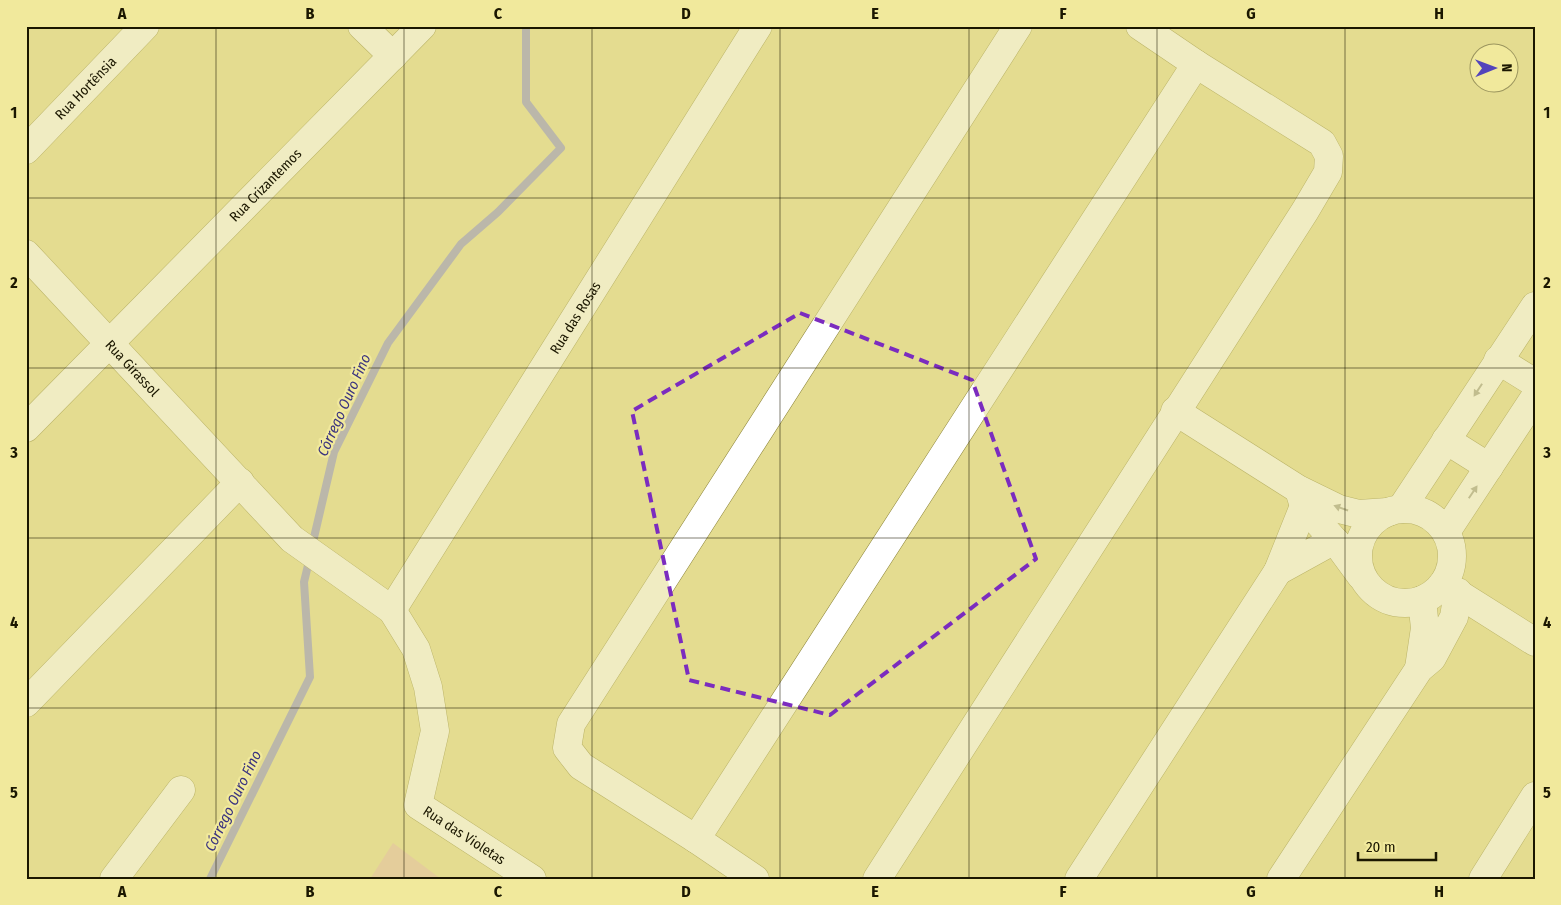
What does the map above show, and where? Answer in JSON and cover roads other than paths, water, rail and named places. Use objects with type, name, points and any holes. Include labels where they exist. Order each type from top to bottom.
[{"type":"street","name":"Rua Hortênsia","points":[[26,150],[145,26]]},
{"type":"street","points":[[362,26],[393,56]]},
{"type":"street","name":"Rua Crizantemos","points":[[26,428],[422,26]]},
{"type":"street","name":"Rua das Rosas","points":[[392,610],[758,26]]},
{"type":"street","points":[[755,879],[581,766],[567,748],[571,724],[1018,26]]},
{"type":"street","points":[[877,879],[1328,172],[1329,156],[1322,143],[1196,64],[1140,26]]},
{"type":"street","points":[[696,839],[1196,64]]},
{"type":"street","name":"Rua Girassol","points":[[26,254],[292,538],[392,610]]},
{"type":"street","points":[[1364,580],[1359,567],[1358,554],[1361,540],[1367,528],[1376,518],[1394,510],[1446,440],[1535,306]]},
{"type":"street","points":[[1498,360],[1535,383]]},
{"type":"street","points":[[1446,532],[1535,398]]},
{"type":"street","points":[[1175,411],[1301,497],[1358,514],[1414,509],[1438,521],[1446,532],[1451,545],[1452,558],[1441,592],[1425,628],[1419,669]]},
{"type":"street","points":[[1446,440],[1489,467]]},
{"type":"street","points":[[26,703],[240,482]]},
{"type":"street","points":[[1301,497],[1372,590],[1384,598],[1396,602],[1409,603],[1441,592],[1535,642]]},
{"type":"street","points":[[1079,879],[1278,572],[1301,497]]},
{"type":"street","points":[[1278,572],[1327,544],[1336,542]]},
{"type":"street","points":[[1281,879],[1419,669],[1432,658],[1454,617],[1441,592]]},
{"type":"street","name":"Rua das Violetas","points":[[392,610],[416,649],[428,687],[435,731],[418,805],[532,879]]},
{"type":"street","points":[[114,879],[181,790]]},
{"type":"street","points":[[1483,879],[1535,796]]},
{"type":"waterway","name":"Córrego Ouro Fino","points":[[312,546],[334,452],[388,343],[461,244],[498,212],[561,148],[526,102],[526,26]]},
{"type":"waterway","name":"Córrego Ouro Fino","points":[[210,879],[310,677],[304,582],[310,557]]}]
